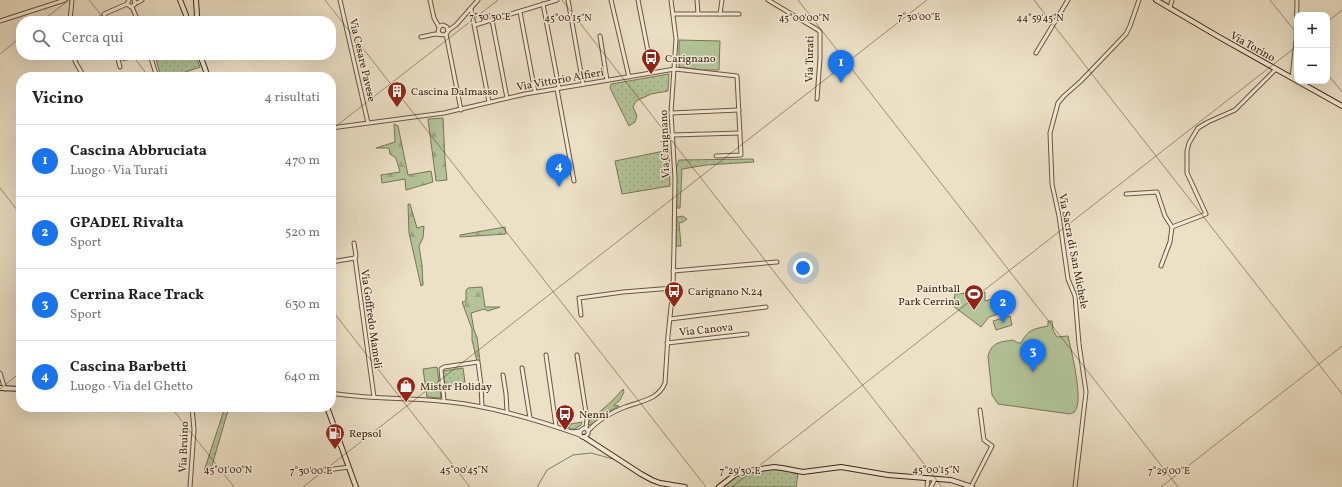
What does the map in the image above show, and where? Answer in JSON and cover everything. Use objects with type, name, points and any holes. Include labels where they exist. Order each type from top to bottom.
[{"type":"street","points":[[0,21],[65,0]]},
{"type":"street","points":[[70,16],[72,0]]},
{"type":"street","points":[[105,16],[104,14],[127,4],[129,0]]},
{"type":"street","points":[[132,7],[134,1],[139,2],[142,0]]},
{"type":"street","points":[[180,0],[186,15]]},
{"type":"street","points":[[196,0],[197,16]]},
{"type":"street","name":"Via Cesare Pavese","points":[[340,0],[368,123]]},
{"type":"street","points":[[430,0],[436,23],[447,39],[461,110]]},
{"type":"street","points":[[445,35],[448,30],[456,25],[478,0]]},
{"type":"street","points":[[475,25],[557,0]]},
{"type":"street","points":[[568,0],[583,84]]},
{"type":"street","points":[[611,0],[629,77]]},
{"type":"street","points":[[638,0],[652,72]]},
{"type":"street","name":"Via Carignano","points":[[587,429],[625,407],[658,394],[662,390],[665,383],[667,343],[673,288],[674,178],[672,85],[675,69],[676,39],[671,0]]},
{"type":"street","points":[[697,0],[698,14]]},
{"type":"street","points":[[720,14],[722,0]]},
{"type":"street","name":"Via Turati","points":[[768,0],[820,32],[817,99]]},
{"type":"street","points":[[1036,53],[1068,0]]},
{"type":"street","name":"Via Sacra di San Michele","points":[[1075,487],[1086,392],[1078,344],[1075,296],[1068,279],[1059,216],[1052,184],[1050,146],[1051,126],[1058,103],[1126,34],[1139,0]]},
{"type":"street","name":"Via Torino","points":[[1156,0],[1342,106]]},
{"type":"street","points":[[1170,8],[1172,0]]},
{"type":"street","points":[[1292,78],[1296,41],[1297,0]]},
{"type":"street","points":[[127,4],[132,7],[136,16]]},
{"type":"street","points":[[543,4],[574,181]]},
{"type":"street","points":[[471,9],[489,102]]},
{"type":"street","points":[[520,12],[535,92]]},
{"type":"street","points":[[673,14],[739,14]]},
{"type":"street","points":[[492,20],[507,98]]},
{"type":"street","points":[[421,37],[435,34],[446,26],[456,25]]},
{"type":"street","points":[[446,26],[448,30]]},
{"type":"street","points":[[600,36],[608,80]]},
{"type":"street","points":[[75,60],[81,72]]},
{"type":"street","points":[[118,60],[120,67]]},
{"type":"street","points":[[152,60],[155,72]]},
{"type":"street","points":[[202,60],[206,72]]},
{"type":"street","name":"Via Vittorio Alfieri","points":[[336,127],[444,113],[535,92],[675,69],[737,76],[739,110]]},
{"type":"street","points":[[1172,227],[1206,214],[1188,173],[1187,151],[1189,142],[1195,132],[1208,122],[1235,110],[1276,69]]},
{"type":"street","points":[[672,113],[739,110],[741,155],[716,156]]},
{"type":"street","points":[[673,135],[740,133]]},
{"type":"street","points":[[1126,194],[1157,192],[1165,216],[1172,227],[1170,242],[1161,266]]},
{"type":"street","name":"Via Goffredo Mameli","points":[[354,243],[374,398]]},
{"type":"street","points":[[336,261],[355,258]]},
{"type":"street","points":[[673,272],[777,262]]},
{"type":"street","points":[[581,315],[579,298],[623,292],[673,288]]},
{"type":"street","points":[[670,319],[766,307]]},
{"type":"street","name":"Via Canova","points":[[667,343],[747,334]]},
{"type":"street","points":[[546,355],[556,426]]},
{"type":"street","points":[[577,355],[587,419],[585,424],[580,429]]},
{"type":"street","points":[[444,401],[441,369],[444,367],[478,362],[482,406]]},
{"type":"street","points":[[522,368],[530,418]]},
{"type":"street","points":[[0,373],[2,389],[16,389]]},
{"type":"street","points":[[503,375],[507,412]]},
{"type":"street","points":[[336,394],[374,398],[444,401],[482,406],[530,418],[583,436],[652,480],[660,483],[685,487]]},
{"type":"street","points":[[719,487],[736,474],[747,471],[774,467],[803,472],[835,467],[846,467],[888,475],[952,480],[972,487],[992,446],[984,440],[980,410]]},
{"type":"street","name":"Via Bruino","points":[[190,487],[194,430],[192,412]]},
{"type":"street","points":[[329,412],[356,487]]},
{"type":"street","points":[[585,424],[587,429]]},
{"type":"street","points":[[572,432],[580,429],[587,429]]},
{"type":"street","points":[[580,429],[583,436]]},
{"type":"street","points":[[583,436],[587,429]]},
{"type":"street","points":[[320,471],[349,466]]},
{"type":"street","points":[[927,487],[928,479]]},
{"type":"street","points":[[931,487],[935,479]]},
{"type":"green space","points":[[679,40],[720,41],[719,70],[702,70],[679,67]]},
{"type":"green space","points":[[156,60],[197,60],[200,67],[186,72],[160,72]]},
{"type":"green space","points":[[669,74],[668,91],[651,94],[636,101],[633,107],[637,116],[635,122],[629,126],[610,88],[611,84]]},
{"type":"green space","points":[[443,118],[447,180],[436,181],[428,119]]},
{"type":"green space","points":[[394,124],[398,126],[408,175],[431,171],[433,182],[406,190],[405,179],[382,183],[381,175],[400,172],[396,158],[390,154],[389,148],[376,148],[395,142]]},
{"type":"green space","points":[[669,147],[670,186],[622,194],[615,161],[664,151]]},
{"type":"green space","points":[[753,159],[754,162],[706,165],[682,169],[680,208],[677,208],[676,168],[679,160]]},
{"type":"green space","points":[[408,204],[410,204],[417,228],[424,226],[423,238],[419,246],[423,285],[421,286],[409,233]]},
{"type":"green space","points":[[683,216],[687,219],[679,223],[681,246],[676,246],[677,217]]},
{"type":"green space","points":[[505,227],[506,234],[460,237],[460,235]]},
{"type":"green space","points":[[482,287],[485,307],[500,307],[488,311],[484,309],[471,313],[474,330],[477,337],[480,361],[477,361],[472,340],[472,329],[462,302],[466,301],[466,290],[468,288]]},
{"type":"green space","name":"Paintball Park Cerrina","points":[[985,292],[985,301],[1004,296],[1008,311],[989,317],[981,327],[953,306],[955,294]]},
{"type":"green space","points":[[1010,316],[1012,325],[996,330],[993,321]]},
{"type":"green space","points":[[1048,321],[1052,321],[1053,330],[1057,337],[1068,336],[1078,386],[1077,405],[1074,413],[1070,414],[998,404],[992,395],[988,356],[990,351],[994,345],[1004,341],[1013,340],[1021,343],[1026,335],[1032,330],[1048,326]]},
{"type":"green space","points":[[437,367],[441,398],[427,397],[423,369]]},
{"type":"green space","points":[[463,368],[465,382],[445,386],[443,371]]},
{"type":"green space","points":[[623,389],[624,392],[620,400],[614,405],[619,406],[589,425],[588,422]]},
{"type":"green space","points":[[223,412],[228,412],[211,469],[204,471]]},
{"type":"green space","points":[[582,422],[581,425],[575,429],[571,429],[565,425]]},
{"type":"green space","points":[[769,469],[785,470],[798,474],[796,487],[721,487],[739,475]]},
{"type":"waterway","points":[[537,487],[547,470],[573,455],[591,453],[613,459]]},
{"type":"place","name":"Carignano","points":[[651,75]]},
{"type":"place","name":"Cascina Abbruciata","points":[[841,83]]},
{"type":"place","name":"Cascina Dalmasso","points":[[397,108]]},
{"type":"place","name":"Cascina Barbetti","points":[[559,187]]},
{"type":"place","name":"Carignano N.24","points":[[674,308]]},
{"type":"place","name":"Paintball Park Cerrina","points":[[974,311]]},
{"type":"place","name":"GPADEL Rivalta","points":[[1003,323]]},
{"type":"place","name":"Cerrina Race Track","points":[[1033,372]]},
{"type":"place","name":"Mister Holiday","points":[[406,403]]},
{"type":"place","name":"Nenni","points":[[565,431]]},
{"type":"place","name":"Repsol","points":[[335,450]]}]
